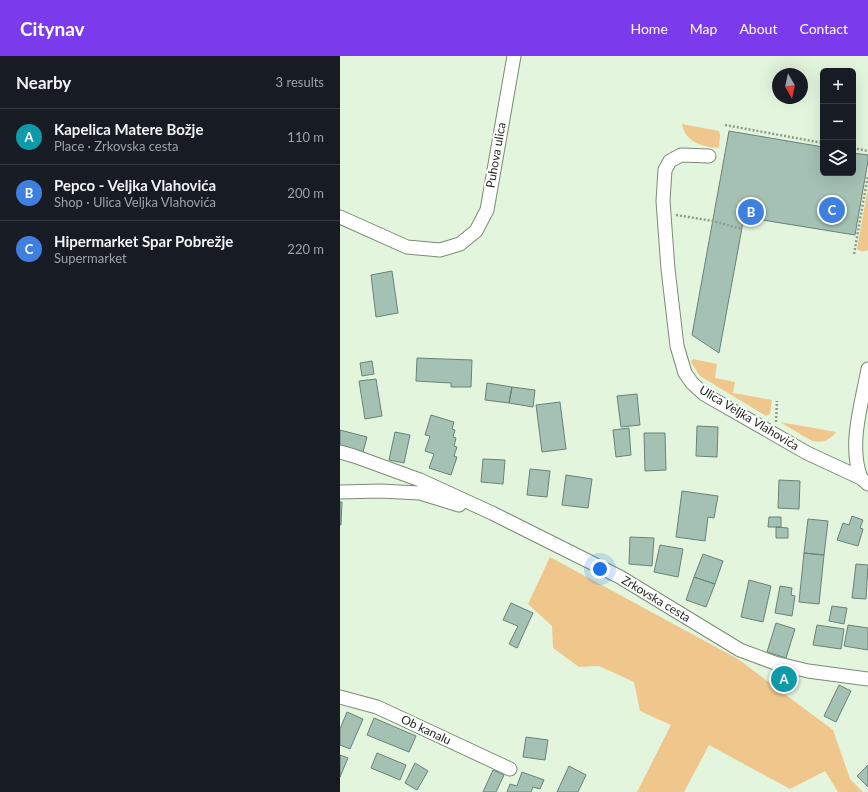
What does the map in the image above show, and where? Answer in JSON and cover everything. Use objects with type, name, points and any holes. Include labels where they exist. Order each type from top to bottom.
[{"type":"street","name":"Puhova ulica","points":[[340,217],[407,247],[440,250],[460,244],[476,231],[487,210],[514,56]]},
{"type":"street","name":"Ulica Veljka Vlahovića","points":[[710,156],[681,155],[670,161],[665,170],[663,202],[668,269],[677,346],[685,373],[692,384],[704,394],[807,452],[865,481]]},
{"type":"street","name":"Ulica Veljka Vlahovića","points":[[865,481],[857,468],[855,441],[868,369]]},
{"type":"street","name":"Zrkovska cesta","points":[[340,452],[420,480],[492,513],[620,577],[740,650],[775,663],[808,671],[868,679]]},
{"type":"street","points":[[340,492],[380,491],[420,493],[492,513]]},
{"type":"street","name":"Ob kanalu","points":[[341,700],[377,707],[510,769]]},
{"type":"path","points":[[725,125],[820,142]]},
{"type":"path","points":[[856,149],[868,151]]},
{"type":"path","points":[[854,254],[868,175]]},
{"type":"path","points":[[664,215],[712,221],[742,229]]},
{"type":"path","points":[[776,423],[777,401]]},
{"type":"shaded area","points":[[682,124],[719,131],[719,148],[701,145],[691,139],[684,130]]},
{"type":"shaded area","points":[[868,187],[868,250],[859,251],[857,249]]},
{"type":"shaded area","points":[[693,359],[717,364],[715,378],[735,382],[733,393],[772,400],[770,414],[766,416],[700,376],[692,364],[691,361]]},
{"type":"shaded area","points":[[780,422],[836,432],[825,441],[812,441]]},
{"type":"shaded area","points":[[550,557],[738,659],[833,730],[850,779],[863,792],[838,792],[825,771],[790,789],[709,745],[684,792],[637,792],[671,725],[640,711],[634,682],[599,666],[579,667],[553,648],[552,626],[528,604]]},
{"type":"building","points":[[729,131],[820,146],[820,176],[856,176],[856,153],[868,155],[855,235],[744,217],[719,353],[692,335]]},
{"type":"building","points":[[392,271],[398,313],[376,317],[371,275]]},
{"type":"building","points":[[417,358],[472,360],[471,387],[451,387],[451,383],[416,381]]},
{"type":"building","points":[[372,361],[374,374],[362,376],[360,363]]},
{"type":"building","points":[[376,379],[382,416],[365,419],[359,381]]},
{"type":"building","points":[[487,383],[512,387],[509,403],[485,400]]},
{"type":"building","points":[[512,387],[535,390],[533,407],[509,403]]},
{"type":"building","points":[[637,394],[640,425],[621,427],[617,396]]},
{"type":"building","points":[[560,402],[566,449],[542,452],[536,405]]},
{"type":"building","points":[[431,415],[454,422],[452,429],[455,430],[453,437],[456,438],[454,446],[457,447],[454,456],[457,457],[451,475],[429,468],[434,454],[425,451],[430,436],[425,435]]},
{"type":"building","points":[[697,426],[718,427],[717,457],[696,456]]},
{"type":"building","points":[[629,428],[631,455],[616,457],[613,430]]},
{"type":"building","points":[[340,430],[367,437],[363,452],[340,446]]},
{"type":"building","points":[[395,432],[410,435],[404,463],[389,460]]},
{"type":"building","points":[[644,433],[665,433],[666,470],[645,471]]},
{"type":"building","points":[[483,459],[505,460],[503,484],[481,482]]},
{"type":"building","points":[[530,469],[550,471],[547,497],[527,495]]},
{"type":"building","points":[[566,475],[592,479],[588,508],[562,505]]},
{"type":"building","points":[[779,480],[800,481],[799,509],[778,508]]},
{"type":"building","points":[[682,491],[718,496],[714,518],[708,517],[705,541],[676,537]]},
{"type":"building","points":[[340,502],[342,502],[341,525],[340,525]]},
{"type":"building","points":[[852,516],[863,520],[860,528],[863,529],[858,546],[837,540],[843,523],[849,525]]},
{"type":"building","points":[[769,517],[781,517],[781,527],[768,527]]},
{"type":"building","points":[[808,519],[828,521],[824,555],[804,553]]},
{"type":"building","points":[[776,527],[788,528],[788,538],[776,538]]},
{"type":"building","points":[[630,537],[654,538],[652,566],[629,564]]},
{"type":"building","points":[[660,545],[683,549],[678,577],[654,572]]},
{"type":"building","points":[[804,553],[824,555],[819,604],[799,602]]},
{"type":"building","points":[[703,554],[723,561],[715,584],[694,577]]},
{"type":"building","points":[[856,564],[868,565],[866,599],[852,598]]},
{"type":"building","points":[[694,577],[715,584],[706,607],[686,600]]},
{"type":"building","points":[[749,580],[771,586],[763,622],[741,617]]},
{"type":"building","points":[[780,586],[792,588],[791,595],[795,596],[792,616],[775,613]]},
{"type":"building","points":[[511,603],[533,613],[517,648],[509,644],[518,626],[503,620]]},
{"type":"building","points":[[832,606],[847,608],[844,624],[829,621]]},
{"type":"building","points":[[776,623],[795,629],[786,658],[767,652]]},
{"type":"building","points":[[817,625],[844,629],[841,649],[813,645]]},
{"type":"building","points":[[848,625],[868,628],[868,650],[844,646]]},
{"type":"building","points":[[782,677],[787,679],[786,683],[781,680]]},
{"type":"building","points":[[839,685],[851,691],[836,722],[824,716]]},
{"type":"building","points":[[347,712],[363,719],[350,749],[340,745],[340,729]]},
{"type":"building","points":[[374,718],[416,736],[409,752],[367,735]]},
{"type":"building","points":[[526,737],[548,740],[545,760],[523,757]]},
{"type":"building","points":[[377,753],[406,765],[400,780],[371,768]]},
{"type":"building","points":[[340,755],[348,758],[340,777]]},
{"type":"building","points":[[415,763],[428,771],[417,790],[405,783]]},
{"type":"building","points":[[868,765],[868,787],[857,776]]},
{"type":"building","points":[[569,766],[586,775],[578,792],[557,792]]},
{"type":"building","points":[[493,770],[504,775],[496,792],[483,792]]},
{"type":"building","points":[[522,772],[544,780],[540,789],[533,787],[531,792],[507,792],[510,784],[517,786]]},
{"type":"place","name":"Hipermarket Spar Pobrežje","points":[[832,210]]},
{"type":"place","name":"Pepco - Veljka Vlahovića","points":[[751,212]]},
{"type":"place","name":"Kapelica Matere Božje","points":[[784,679]]}]
